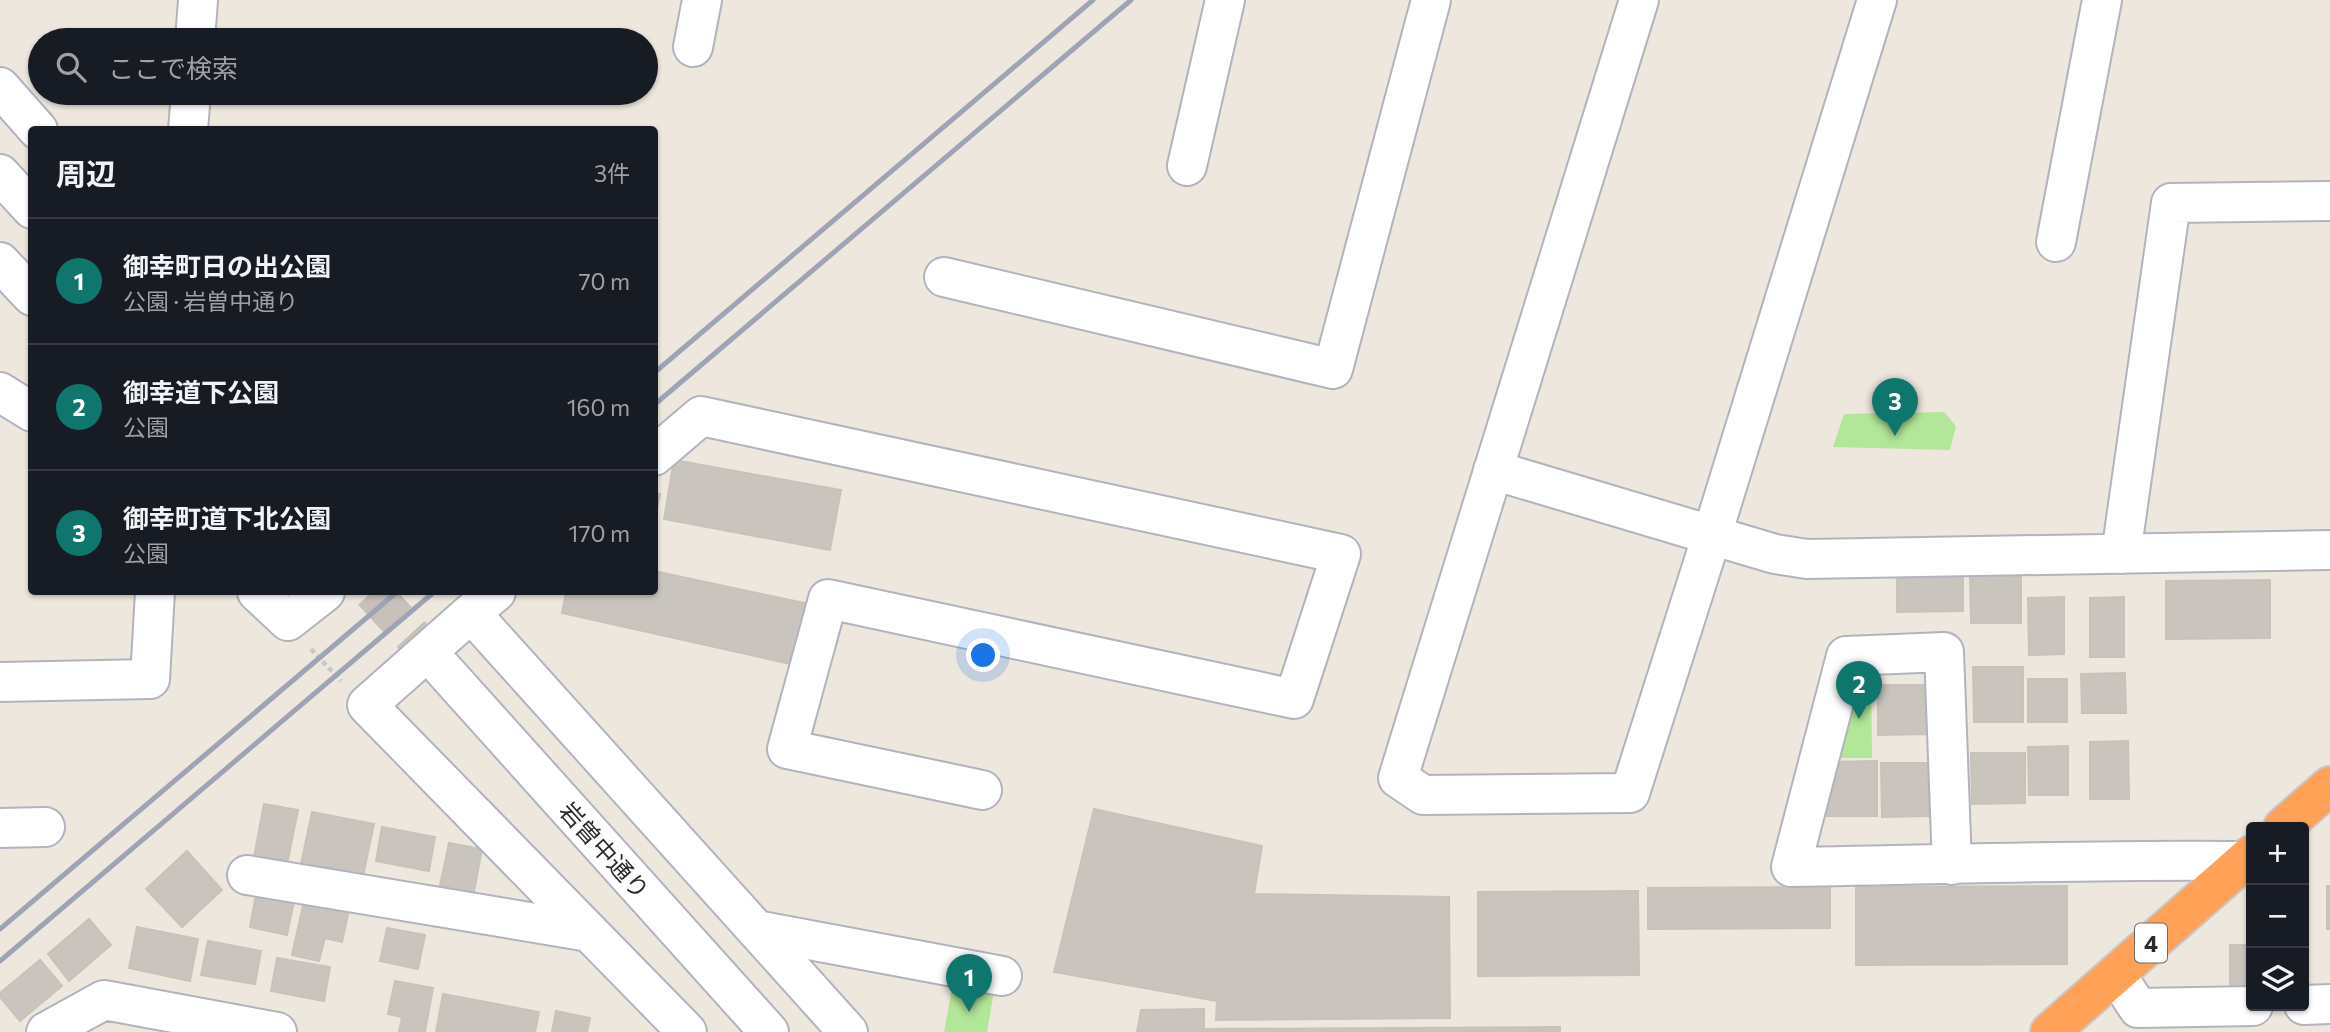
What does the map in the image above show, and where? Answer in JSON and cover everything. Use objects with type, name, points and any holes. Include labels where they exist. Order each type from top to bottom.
[{"type":"highway","points":[[2290,822],[2324,797]]},
{"type":"highway","name":"4","points":[[2050,1032],[2246,860]]},
{"type":"street","points":[[196,28],[198,0]]},
{"type":"street","points":[[693,47],[702,0]]},
{"type":"street","points":[[1187,166],[1225,0]]},
{"type":"street","points":[[944,277],[1333,369],[1431,0]]},
{"type":"street","points":[[1639,0],[1398,778],[1423,795],[1630,793],[1877,0]]},
{"type":"street","points":[[2056,242],[2102,0]]},
{"type":"street","points":[[0,87],[34,126]]},
{"type":"street","points":[[188,126],[190,105]]},
{"type":"street","points":[[0,174],[28,205]]},
{"type":"street","points":[[2121,554],[2171,203],[2330,201]]},
{"type":"street","points":[[0,262],[28,292]]},
{"type":"street","points":[[0,392],[28,410]]},
{"type":"street","points":[[658,453],[701,416],[1341,554],[1294,699],[828,599],[787,749],[982,790]]},
{"type":"street","points":[[1493,470],[1775,554],[1807,559],[2330,550]]},
{"type":"street","points":[[0,682],[150,679],[155,595]]},
{"type":"street","points":[[260,595],[288,621],[321,595]]},
{"type":"street","points":[[687,1032],[367,705],[484,602],[756,930],[848,1032]]},
{"type":"street","points":[[1952,865],[1944,652],[1846,656],[1791,867],[1952,865],[2246,858]]},
{"type":"street","name":"岩曽中通り","points":[[442,668],[769,1032]]},
{"type":"street","points":[[0,828],[45,827]]},
{"type":"street","points":[[247,875],[589,932]]},
{"type":"street","points":[[756,930],[1002,976]]},
{"type":"street","points":[[2116,974],[2138,1008],[2246,1006]]},
{"type":"street","points":[[46,1032],[104,1000],[277,1032]]},
{"type":"street","points":[[2309,1005],[2330,1004]]},
{"type":"path","points":[[288,621],[319,658],[367,705]]},
{"type":"green space","points":[[1944,412],[1956,426],[1950,450],[1833,447],[1844,414]]},
{"type":"green space","points":[[1871,677],[1872,758],[1834,758],[1858,680]]},
{"type":"green space","points":[[953,983],[994,991],[987,1032],[944,1032]]},
{"type":"building","points":[[674,460],[841,490],[830,550],[664,519]]},
{"type":"building","points":[[658,572],[809,604],[795,665],[562,613],[565,595],[658,595]]},
{"type":"building","points":[[1897,573],[1963,573],[1963,611],[1897,612]]},
{"type":"building","points":[[1970,575],[2021,575],[2021,623],[1971,623]]},
{"type":"building","points":[[2270,580],[2270,638],[2166,639],[2166,581]]},
{"type":"building","points":[[2064,597],[2064,654],[2029,655],[2028,598]]},
{"type":"building","points":[[2124,597],[2124,657],[2090,657],[2090,598]]},
{"type":"building","points":[[1973,667],[2023,667],[2023,722],[1974,722]]},
{"type":"building","points":[[2125,673],[2126,713],[2082,713],[2081,674]]},
{"type":"building","points":[[2028,679],[2067,679],[2067,722],[2028,722]]},
{"type":"building","points":[[1878,685],[1929,685],[1930,734],[1878,735]]},
{"type":"building","points":[[2128,741],[2129,799],[2090,799],[2090,742]]},
{"type":"building","points":[[2068,746],[2068,795],[2029,795],[2028,747]]},
{"type":"building","points":[[1971,753],[2025,753],[2025,803],[1972,804]]},
{"type":"building","points":[[1877,761],[1877,816],[1826,816],[1826,762]]},
{"type":"building","points":[[1881,763],[1929,763],[1930,816],[1882,817]]},
{"type":"building","points":[[264,804],[298,810],[287,864],[254,857]]},
{"type":"building","points":[[1094,809],[1262,846],[1254,894],[1449,897],[1450,1018],[1216,1020],[1217,1001],[1054,972]]},
{"type":"building","points":[[312,812],[374,824],[363,876],[301,864]]},
{"type":"building","points":[[382,827],[435,837],[429,871],[376,861]]},
{"type":"building","points":[[449,843],[482,849],[472,902],[438,895]]},
{"type":"building","points":[[187,851],[222,890],[182,927],[146,889]]},
{"type":"building","points":[[2067,886],[2067,964],[1856,965],[1856,887]]},
{"type":"building","points":[[2327,886],[2330,886],[2330,929],[2327,929]]},
{"type":"building","points":[[1830,887],[1830,928],[1648,929],[1648,888]]},
{"type":"building","points":[[1638,891],[1639,975],[1478,976],[1478,892]]},
{"type":"building","points":[[256,894],[294,901],[287,935],[250,927]]},
{"type":"building","points":[[304,901],[349,910],[342,942],[325,938],[319,961],[292,955]]},
{"type":"building","points":[[89,919],[111,945],[69,981],[48,954]]},
{"type":"building","points":[[137,927],[198,939],[190,981],[129,968]]},
{"type":"building","points":[[387,928],[425,935],[418,969],[380,961]]},
{"type":"building","points":[[208,941],[261,951],[255,984],[201,975]]},
{"type":"building","points":[[2230,945],[2246,945],[2246,991],[2230,991]]},
{"type":"building","points":[[277,958],[330,967],[324,1001],[271,991]]},
{"type":"building","points":[[40,960],[62,986],[20,1021],[0,997],[0,993]]},
{"type":"building","points":[[395,981],[433,988],[425,1032],[399,1032],[402,1017],[388,1014]]},
{"type":"building","points":[[443,994],[539,1012],[535,1032],[436,1032]]},
{"type":"building","points":[[1204,1009],[1204,1029],[1560,1027],[1560,1032],[1137,1032],[1141,1010]]},
{"type":"building","points":[[556,1011],[590,1018],[587,1032],[552,1032]]},
{"type":"tunnel","points":[[375,595],[442,668]]},
{"type":"railway","points":[[658,370],[1093,0]]},
{"type":"railway","points":[[658,402],[1131,0]]},
{"type":"railway","points":[[0,929],[393,595]]},
{"type":"railway","points":[[0,961],[430,595]]},
{"type":"place","name":"御幸町道下北公園","points":[[1895,436]]},
{"type":"place","name":"御幸道下公園","points":[[1859,719]]},
{"type":"place","name":"御幸町日の出公園","points":[[969,1012]]}]
